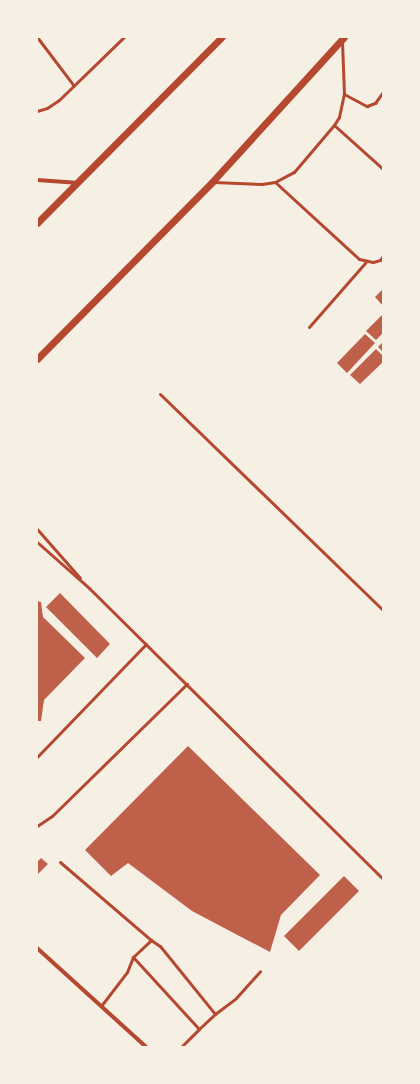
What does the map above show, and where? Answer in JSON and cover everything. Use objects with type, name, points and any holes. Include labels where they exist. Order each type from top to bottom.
[{"type":"street","points":[[37,223],[222,37]]},
{"type":"street","points":[[37,359],[212,182],[343,38]]},
{"type":"street","points":[[37,180],[76,183]]},
{"type":"street","points":[[37,948],[146,1047]]},
{"type":"lane","points":[[37,37],[74,86]]},
{"type":"lane","points":[[37,111],[47,108],[74,86],[124,37]]},
{"type":"lane","points":[[212,182],[262,184],[275,182],[294,172],[339,117],[344,94],[343,38]]},
{"type":"lane","points":[[344,94],[367,106],[375,103],[383,92]]},
{"type":"lane","points":[[334,125],[383,169]]},
{"type":"lane","points":[[275,182],[353,255],[366,262],[380,260],[383,256]]},
{"type":"lane","points":[[309,327],[366,262]]},
{"type":"lane","points":[[160,394],[383,610]]},
{"type":"lane","points":[[37,529],[89,588]]},
{"type":"lane","points":[[37,542],[89,588],[383,879]]},
{"type":"lane","points":[[37,757],[146,644]]},
{"type":"lane","points":[[37,826],[52,816],[187,684]]},
{"type":"lane","points":[[60,862],[160,946],[215,1014]]},
{"type":"lane","points":[[101,1006],[127,972],[133,958],[151,940]]},
{"type":"lane","points":[[133,958],[199,1029]]},
{"type":"lane","points":[[181,1047],[215,1014],[236,998],[260,971]]},
{"type":"building","points":[[383,289],[383,306],[375,297]]},
{"type":"building","points":[[383,314],[383,333],[376,340],[366,331]]},
{"type":"building","points":[[365,334],[375,343],[347,373],[337,363]]},
{"type":"building","points":[[383,342],[383,352],[378,347]]},
{"type":"building","points":[[376,349],[383,356],[383,362],[360,384],[350,375]]},
{"type":"building","points":[[60,593],[110,644],[97,658],[46,607]]},
{"type":"building","points":[[37,601],[41,602],[43,617],[85,658],[44,700],[41,721],[37,721]]},
{"type":"building","points":[[188,746],[320,875],[281,915],[270,952],[192,911],[128,863],[111,876],[85,850]]},
{"type":"building","points":[[41,858],[48,864],[38,874],[37,862]]},
{"type":"building","points":[[344,876],[359,891],[299,951],[284,936]]}]
